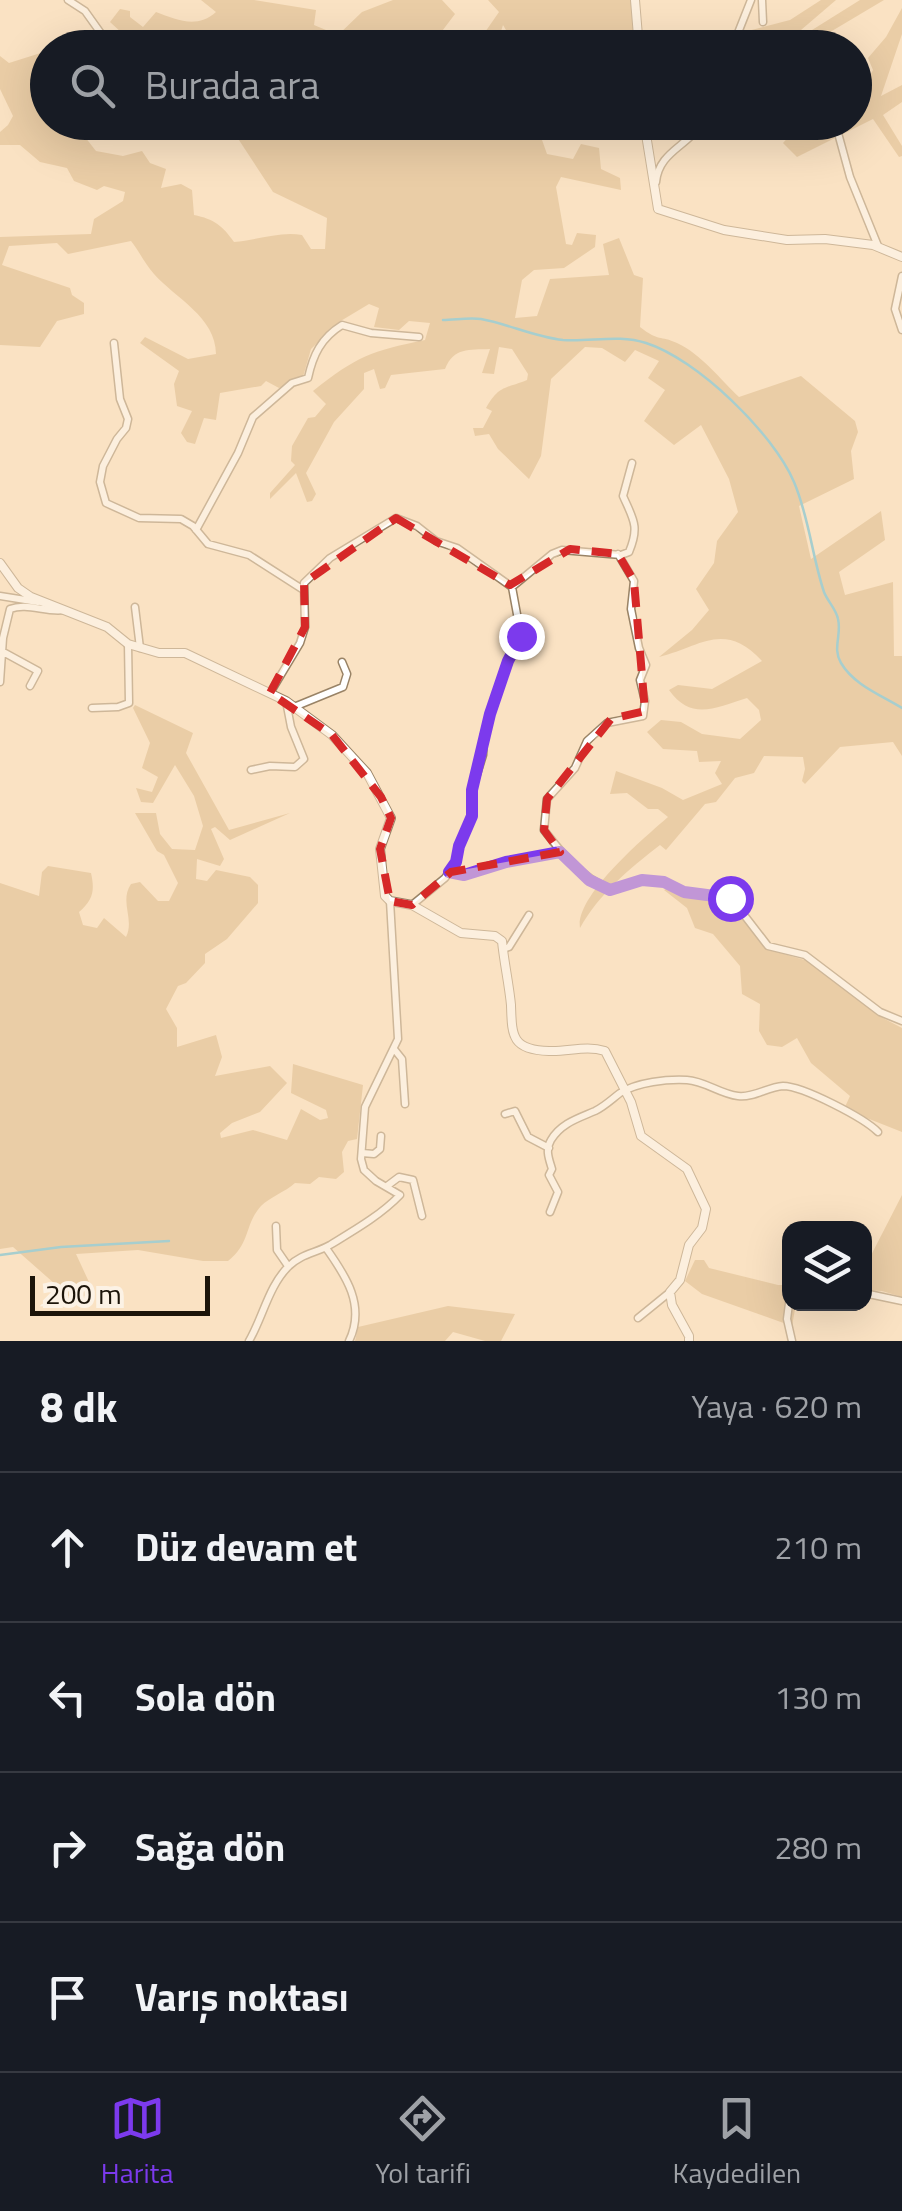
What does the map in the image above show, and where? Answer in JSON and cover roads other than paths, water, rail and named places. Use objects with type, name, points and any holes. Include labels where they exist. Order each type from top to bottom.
[{"type":"street","points":[[68,0],[85,11],[99,30]]},
{"type":"street","points":[[635,0],[638,30]]},
{"type":"street","points":[[739,30],[750,0]]},
{"type":"street","points":[[762,0],[763,22]]},
{"type":"street","points":[[647,140],[658,209],[724,230],[787,240],[826,239],[878,248],[902,257]]},
{"type":"street","points":[[655,194],[662,160],[687,140]]},
{"type":"street","points":[[840,140],[878,248]]},
{"type":"street","points":[[902,276],[895,309],[902,330]]},
{"type":"street","points":[[196,530],[238,453],[253,416],[292,383],[308,378],[311,360],[335,330],[342,326],[420,337]]},
{"type":"street","points":[[114,343],[120,399],[128,419],[104,466],[102,497],[131,515],[180,518],[208,544],[249,555],[302,588]]},
{"type":"street","points":[[512,587],[562,550],[628,552],[636,532],[635,518],[623,496],[632,462]]},
{"type":"street","points":[[270,693],[300,644],[305,627],[302,588],[330,558],[396,518],[404,518],[436,541],[457,548],[512,587],[521,636],[490,714],[472,790],[472,816],[456,862],[412,905]]},
{"type":"street","points":[[618,554],[634,581],[631,608],[646,665],[640,680],[645,710],[643,716],[607,723],[587,742],[575,768],[546,799],[544,830],[589,880],[610,890],[642,880],[664,882],[684,892],[730,898],[768,946],[805,955],[880,1012],[902,1021]]},
{"type":"street","points":[[0,563],[18,588],[107,627],[128,644],[160,654],[185,653],[290,704],[332,735],[368,773],[391,818],[380,850],[384,896],[412,905],[461,933],[496,936],[502,941],[510,1028],[515,1039],[528,1048],[549,1051],[605,1051],[632,1102],[641,1136],[687,1169],[706,1210],[680,1280],[638,1318]]},
{"type":"street","points":[[0,596],[49,604]]},
{"type":"street","points":[[0,682],[10,609],[22,606],[65,610]]},
{"type":"street","points":[[135,606],[140,648]]},
{"type":"street","points":[[92,708],[118,708],[128,703],[128,644]]},
{"type":"street","points":[[4,652],[23,667],[38,671],[30,686]]},
{"type":"street","points":[[290,704],[343,687],[347,674],[342,662]]},
{"type":"street","points":[[251,770],[295,767],[304,759],[291,726],[290,704]]},
{"type":"street","points":[[449,872],[464,875],[560,852]]},
{"type":"street","points":[[249,1341],[263,1318],[273,1287],[288,1266],[306,1254],[326,1248],[400,1195],[364,1170],[362,1153],[365,1107],[398,1039],[390,901]]},
{"type":"street","points":[[503,949],[509,947],[528,915]]},
{"type":"street","points":[[394,1049],[402,1059],[405,1104]]},
{"type":"street","points":[[550,1212],[558,1192],[549,1175],[551,1140],[564,1126],[597,1110],[624,1090],[657,1081],[698,1081],[734,1096],[783,1086],[805,1090],[866,1120],[878,1132]]},
{"type":"street","points":[[505,1114],[514,1111],[528,1137],[549,1148]]},
{"type":"street","points":[[362,1153],[374,1154],[380,1148],[381,1136]]},
{"type":"street","points":[[387,1186],[399,1177],[412,1180],[422,1216]]},
{"type":"street","points":[[276,1226],[276,1250],[288,1266]]},
{"type":"street","points":[[326,1248],[350,1285],[356,1303],[355,1329],[349,1341]]},
{"type":"street","points":[[670,1292],[689,1341]]},
{"type":"street","points":[[872,1295],[902,1301]]},
{"type":"street","points":[[788,1311],[792,1341]]},
{"type":"waterway","points":[[443,320],[481,319],[563,340],[636,340],[666,352],[710,381],[769,442],[794,482],[824,592],[838,619],[837,652],[841,663],[860,683],[902,708]]},
{"type":"waterway","points":[[0,1255],[169,1241]]}]
